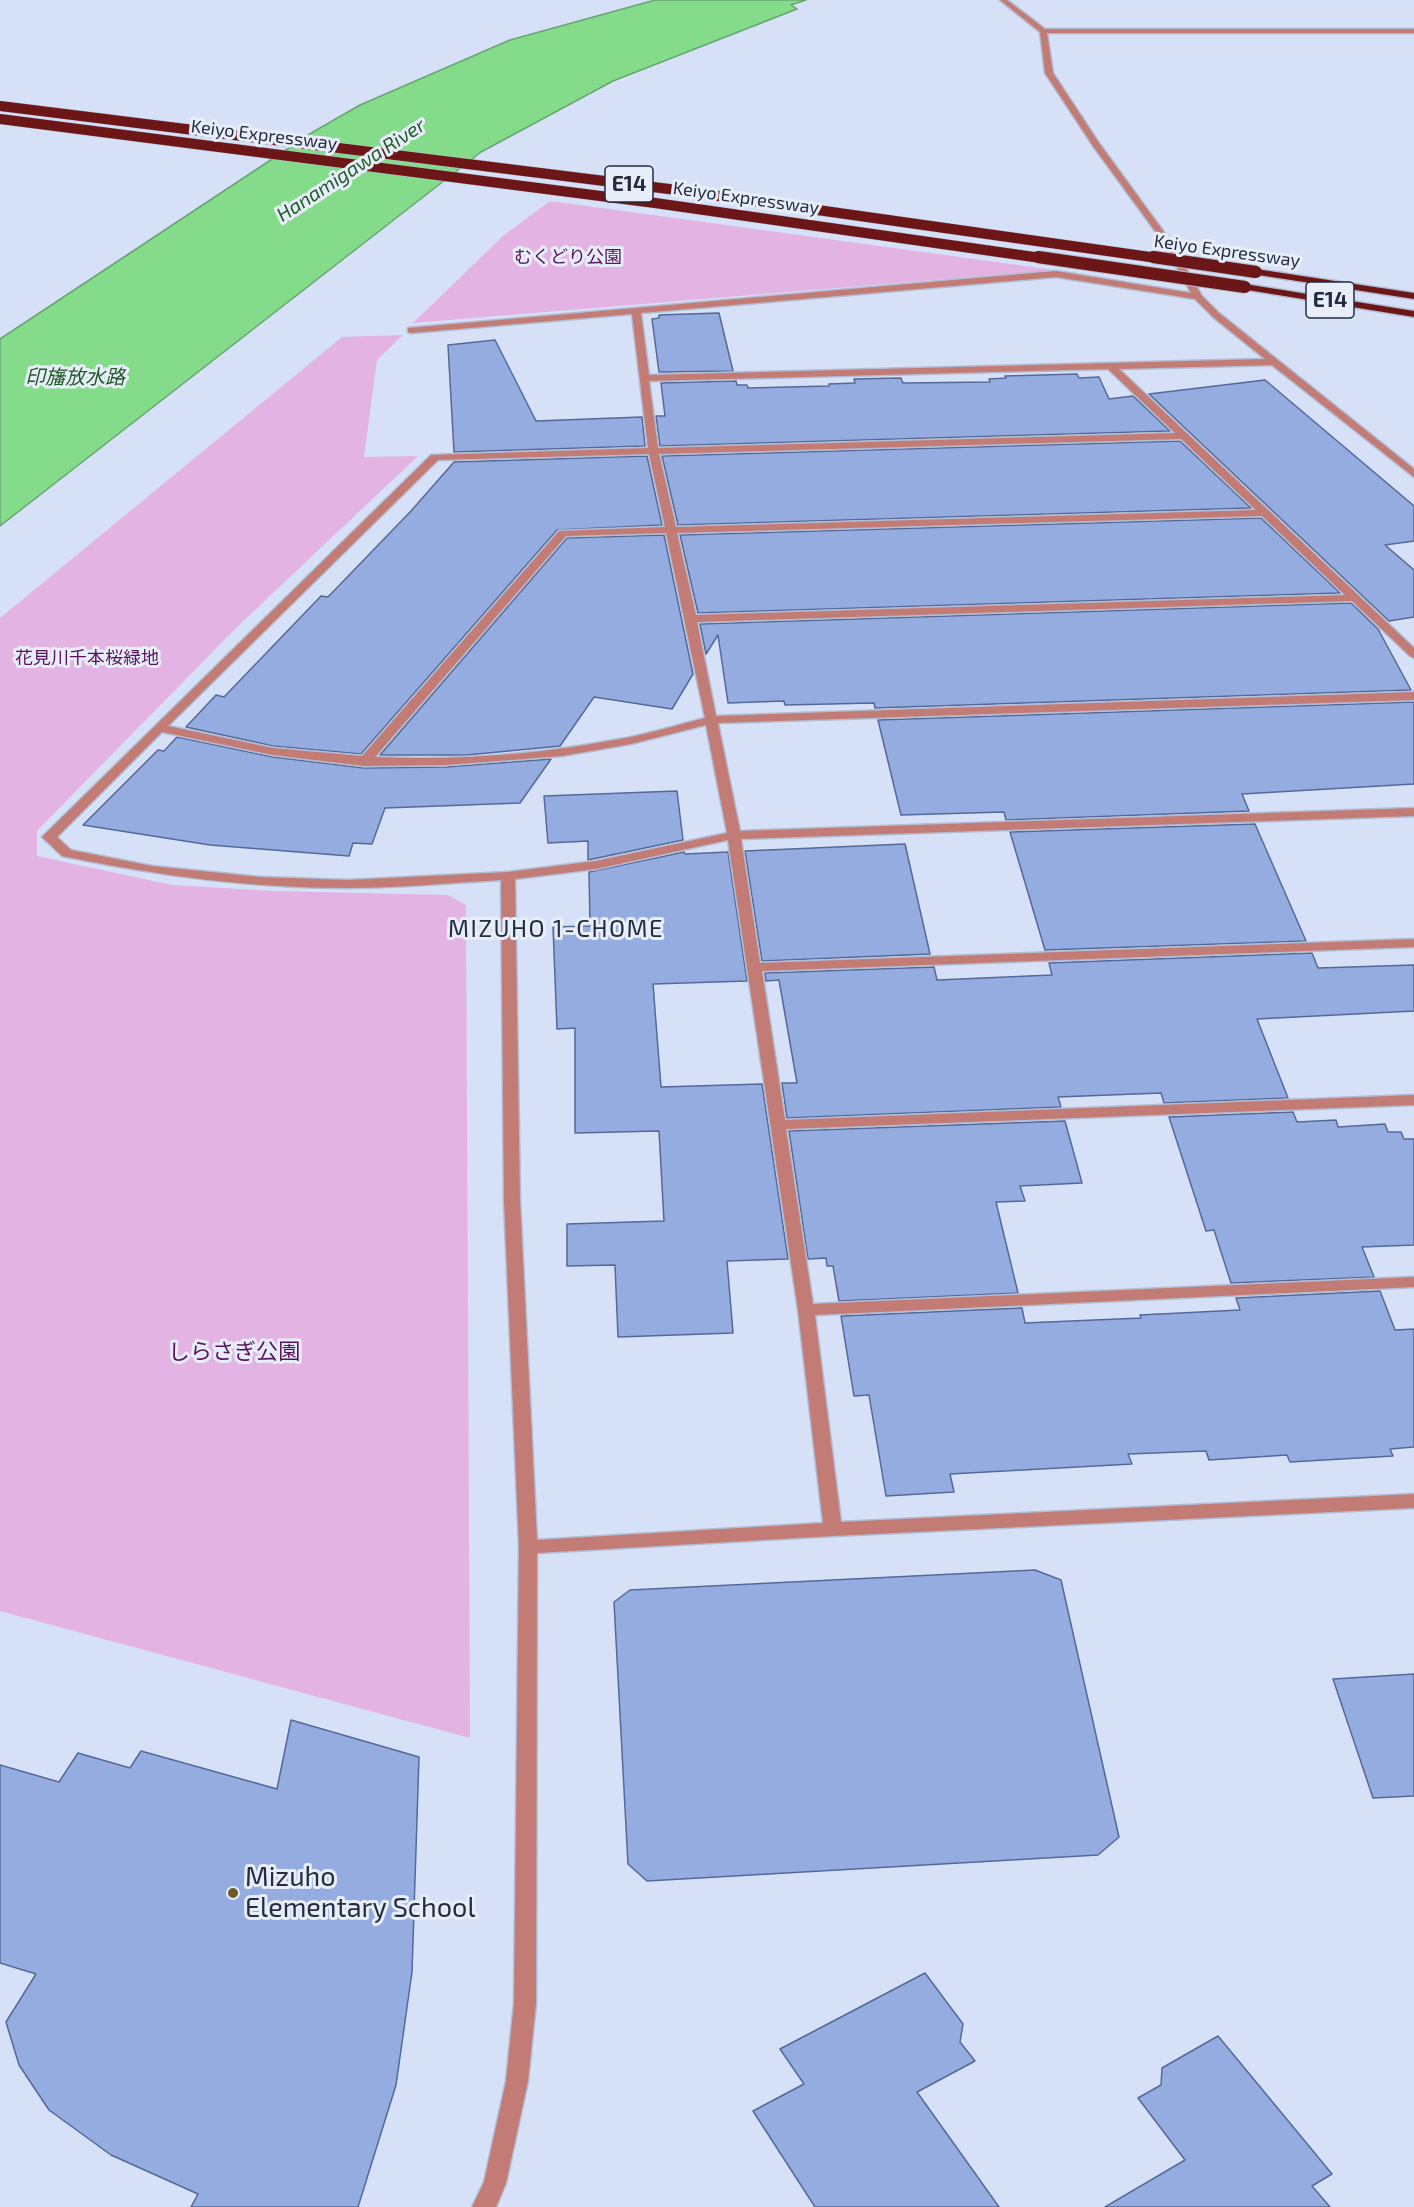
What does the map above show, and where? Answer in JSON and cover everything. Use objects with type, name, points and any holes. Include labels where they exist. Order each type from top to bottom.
[{"type":"highway","name":"Keiyo Expressway","points":[[0,104],[669,189],[1414,296]]},
{"type":"highway","name":"Keiyo Expressway","points":[[0,121],[123,134],[667,204],[1245,287],[1414,314]]},
{"type":"street","points":[[1003,0],[1043,31],[1414,31]]},
{"type":"street","points":[[1043,31],[1049,73],[1096,144],[1165,239],[1198,297],[1216,315],[1414,474]]},
{"type":"street","points":[[411,330],[1056,274],[1198,297]]},
{"type":"street","points":[[636,310],[653,450],[669,530],[691,620],[734,835],[807,1310],[833,1529]]},
{"type":"street","points":[[643,378],[1276,362]]},
{"type":"street","points":[[1110,366],[1414,654]]},
{"type":"street","points":[[1183,436],[435,457],[49,837],[66,853],[152,870],[260,881],[348,884],[508,876],[596,865],[734,835],[1414,812]]},
{"type":"street","points":[[364,762],[563,533],[1264,513]]},
{"type":"street","points":[[691,620],[1355,598]]},
{"type":"street","points":[[160,728],[218,744],[364,762],[516,758],[620,742],[712,720],[1414,696]]},
{"type":"street","points":[[484,2207],[495,2183],[517,2081],[525,2003],[528,1547],[512,1201],[508,876]]},
{"type":"street","points":[[753,967],[1414,943]]},
{"type":"street","points":[[777,1125],[1414,1100]]},
{"type":"street","points":[[807,1310],[1414,1282]]},
{"type":"street","points":[[528,1547],[833,1529],[1414,1501]]},
{"type":"green space","name":"むくどり公園","points":[[550,201],[1055,270],[413,323],[503,236]]},
{"type":"green space","name":"しらさぎ公園","points":[[403,335],[377,360],[364,457],[418,456],[236,628],[37,831],[37,856],[172,885],[274,891],[448,895],[466,905],[470,1738],[0,1611],[0,618],[342,337]]},
{"type":"water","name":"印旛放水路","points":[[655,0],[806,0],[791,5],[797,9],[613,81],[481,152],[0,526],[0,339],[313,132],[360,105],[510,40]]},
{"type":"building","points":[[719,313],[733,371],[659,372],[652,319],[659,318],[659,315]]},
{"type":"building","points":[[495,340],[536,421],[642,417],[645,446],[454,452],[448,345]]},
{"type":"building","points":[[1077,374],[1079,378],[1099,377],[1109,399],[1133,396],[1170,431],[660,446],[656,416],[665,416],[661,383],[736,381],[737,385],[747,385],[748,388],[829,386],[829,384],[855,383],[854,379],[901,378],[903,383],[990,382],[989,379],[1006,378],[1005,376]]},
{"type":"building","points":[[1265,380],[1414,506],[1414,541],[1385,545],[1414,570],[1414,617],[1389,621],[1149,394]]},
{"type":"building","points":[[1180,441],[1251,508],[678,525],[662,456]]},
{"type":"building","points":[[647,456],[662,525],[557,530],[361,754],[273,746],[186,727],[216,695],[224,697],[321,596],[328,597],[411,511],[454,462]]},
{"type":"building","points":[[1261,518],[1340,593],[698,613],[680,535]]},
{"type":"building","points":[[664,535],[693,674],[672,709],[594,697],[560,746],[467,755],[380,755],[567,538]]},
{"type":"building","points":[[1351,603],[1378,629],[1411,690],[875,708],[874,703],[785,705],[784,701],[728,703],[718,635],[706,654],[700,624]]},
{"type":"building","points":[[1414,702],[1414,784],[1242,794],[1249,811],[1006,820],[1004,812],[901,815],[878,720]]},
{"type":"building","points":[[177,737],[273,757],[364,768],[446,767],[551,759],[520,803],[385,808],[372,844],[353,843],[349,856],[210,845],[83,825],[158,750],[164,751]]},
{"type":"building","points":[[677,791],[683,840],[588,860],[588,841],[548,843],[544,796]]},
{"type":"building","points":[[1255,824],[1306,941],[1045,950],[1010,832]]},
{"type":"building","points":[[905,844],[930,954],[762,961],[745,851]]},
{"type":"building","points":[[684,852],[685,854],[728,852],[747,981],[653,984],[661,1087],[762,1084],[788,1259],[727,1261],[733,1333],[618,1337],[615,1265],[567,1266],[567,1224],[664,1221],[659,1131],[575,1133],[575,1028],[557,1029],[553,927],[590,926],[589,872]]},
{"type":"building","points":[[1312,953],[1318,968],[1414,965],[1414,1011],[1257,1019],[1288,1098],[1164,1103],[1161,1093],[1058,1097],[1061,1107],[787,1118],[782,1083],[797,1083],[779,980],[766,981],[765,973],[934,967],[937,980],[1052,975],[1049,963]]},
{"type":"building","points":[[1293,1112],[1297,1122],[1336,1120],[1338,1127],[1385,1124],[1388,1132],[1401,1132],[1404,1139],[1414,1139],[1414,1245],[1362,1247],[1374,1277],[1231,1283],[1214,1230],[1206,1231],[1169,1117]]},
{"type":"building","points":[[1065,1121],[1082,1183],[1020,1186],[1025,1201],[996,1202],[1018,1293],[839,1301],[833,1266],[827,1266],[826,1258],[808,1259],[789,1131]]},
{"type":"building","points":[[1380,1291],[1395,1330],[1414,1329],[1414,1447],[1390,1449],[1393,1456],[1290,1462],[1287,1455],[1209,1460],[1206,1451],[1128,1454],[1132,1464],[950,1474],[954,1492],[886,1496],[869,1395],[854,1396],[841,1316],[1022,1308],[1025,1323],[1141,1318],[1140,1315],[1240,1310],[1236,1298]]},
{"type":"building","points":[[1035,1570],[1061,1580],[1119,1837],[1098,1855],[647,1881],[628,1864],[614,1602],[630,1590]]},
{"type":"building","points":[[1414,1674],[1414,1796],[1373,1798],[1333,1679]]},
{"type":"building","name":"Mizuho Elementary School","points":[[291,1720],[419,1757],[412,1972],[396,2085],[358,2207],[191,2207],[198,2194],[111,2155],[49,2110],[19,2065],[6,2022],[36,1974],[0,1963],[0,1765],[59,1782],[78,1753],[130,1768],[141,1751],[277,1789]]},
{"type":"building","points":[[925,1973],[963,2024],[960,2042],[975,2061],[917,2092],[999,2207],[815,2207],[753,2111],[804,2084],[780,2049]]},
{"type":"building","points":[[1218,2036],[1332,2174],[1312,2186],[1330,2207],[1105,2207],[1185,2160],[1138,2098],[1161,2085],[1162,2068]]},
{"type":"place","name":"Mizuho Elementary School","points":[[233,1893]]},
{"type":"district","name":"MIZUHO 1-CHOME","points":[[556,929]]},
{"type":"water label","name":"Hanamigawa River","points":[[351,170]]},
{"type":"park label","name":"花見川千本桜緑地","points":[[87,658]]}]
